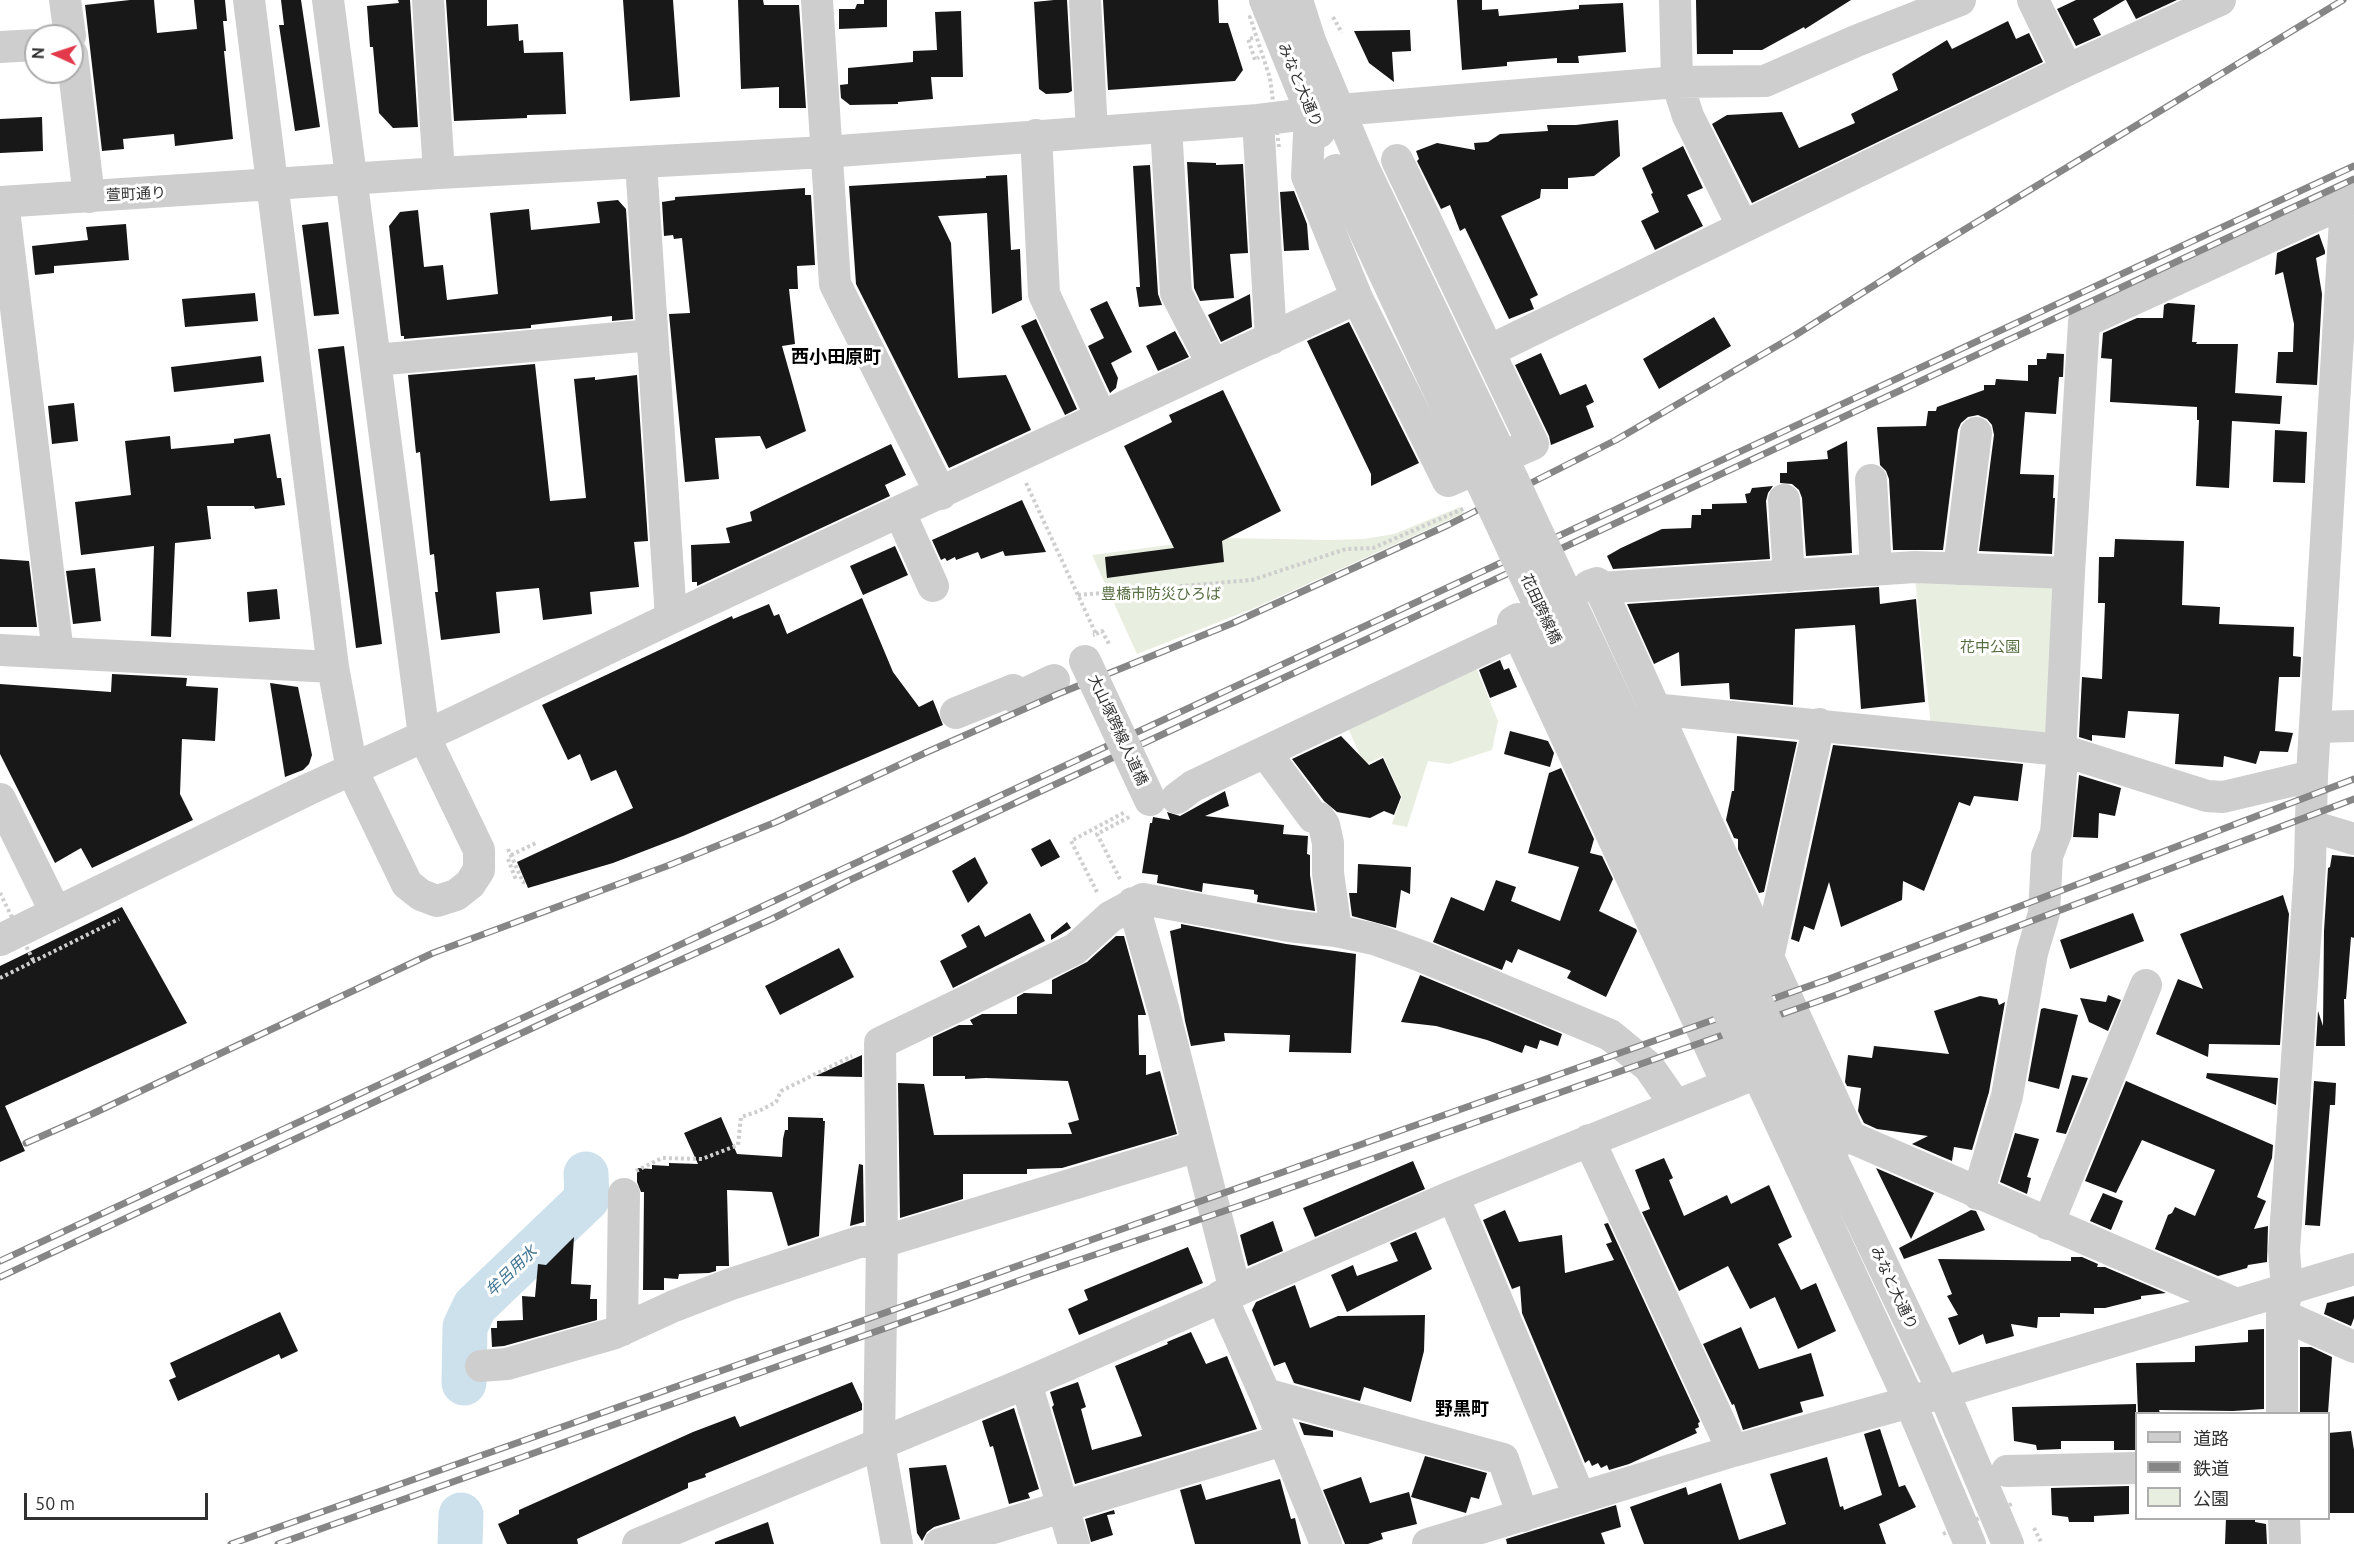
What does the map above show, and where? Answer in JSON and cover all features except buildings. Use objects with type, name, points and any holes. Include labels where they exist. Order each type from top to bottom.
[{"type":"street","points":[[65,0],[68,24]]},
{"type":"street","points":[[249,0],[333,667],[352,770],[407,884],[421,896],[437,901],[456,895],[471,884],[479,870],[479,850],[424,736],[328,0]]},
{"type":"street","points":[[428,0],[439,174]]},
{"type":"street","points":[[817,0],[835,284],[941,494]]},
{"type":"street","points":[[1086,0],[1092,132]]},
{"type":"street","name":"みなと大通り","points":[[1265,0],[1325,112],[1350,169]]},
{"type":"street","name":"みなと大通り","points":[[1297,0],[1310,41],[1325,112]]},
{"type":"street","points":[[1675,0],[1677,82],[1688,116],[1743,227]]},
{"type":"street","name":"萱町通り","points":[[2,202],[825,152],[1258,120],[1325,112],[1677,82],[1766,81],[1856,41],[1960,0]]},
{"type":"street","points":[[2033,0],[2067,70]]},
{"type":"street","points":[[1489,351],[2067,70],[2220,0]]},
{"type":"street","points":[[0,47],[24,46]]},
{"type":"street","points":[[76,84],[89,196]]},
{"type":"street","points":[[1325,112],[1307,176],[1357,298],[1448,482],[1533,444],[1397,160]]},
{"type":"street","points":[[1258,120],[1271,339]]},
{"type":"street","points":[[1166,127],[1176,293],[1213,365]]},
{"type":"street","points":[[1036,135],[1044,294],[1101,417]]},
{"type":"street","points":[[641,163],[671,618]]},
{"type":"street","name":"花田跨線橋","points":[[1350,169],[1513,480],[1758,1052]]},
{"type":"street","points":[[1978,1194],[2007,1096],[2032,953],[2044,913],[2047,856],[2056,833],[2068,573],[2084,322],[2350,200],[2312,776],[2311,826],[2284,1251],[2282,1412]]},
{"type":"street","points":[[2,202],[58,653]]},
{"type":"street","points":[[0,940],[671,618],[1357,298]]},
{"type":"street","points":[[375,360],[652,335]]},
{"type":"street","points":[[1959,569],[1976,433]]},
{"type":"street","points":[[1871,480],[1876,570]]},
{"type":"street","points":[[1784,500],[1789,576]]},
{"type":"street","points":[[900,513],[933,586]]},
{"type":"street","points":[[2068,573],[1915,567],[1594,587],[1768,958],[1838,1142],[1978,1194],[2234,1303]]},
{"type":"street","points":[[1155,804],[1265,752],[1518,625],[1728,1085]]},
{"type":"street","name":"大山塚跨線人道橋","points":[[1087,649],[1155,804]]},
{"type":"street","points":[[0,650],[333,667]]},
{"type":"street","points":[[956,713],[1013,690],[1016,698],[1054,680]]},
{"type":"street","points":[[1653,709],[2061,750],[2207,796],[2223,796],[2312,776]]},
{"type":"street","points":[[1768,958],[1819,724]]},
{"type":"street","points":[[2316,727],[2354,726]]},
{"type":"street","points":[[1265,752],[1312,817],[1319,818],[1324,825],[1328,843],[1328,873],[1336,931]]},
{"type":"street","points":[[0,799],[56,913]]},
{"type":"street","points":[[2311,826],[2354,839]]},
{"type":"street","points":[[897,1544],[879,1444],[882,1242],[880,1043],[1076,949],[1110,917],[1143,899],[1278,924],[1336,931],[1374,939],[1402,949],[1610,1035],[1649,1067],[1676,1106]]},
{"type":"street","points":[[1133,903],[1163,1008],[1198,1146],[1228,1293],[1265,1394],[1326,1544]]},
{"type":"street","points":[[2048,1224],[2146,985]]},
{"type":"street","points":[[638,1544],[1026,1383],[1228,1293],[1453,1197],[1728,1085],[1758,1052],[1910,1402],[1956,1539]]},
{"type":"street","name":"みなと大通り","points":[[1758,1052],[1838,1142],[2008,1544]]},
{"type":"street","points":[[1589,1140],[1733,1451]]},
{"type":"street","points":[[481,1366],[507,1364],[622,1330],[674,1306],[731,1284],[859,1242],[882,1242],[1198,1146]]},
{"type":"street","points":[[622,1330],[624,1194]]},
{"type":"street","points":[[1453,1197],[1580,1498]]},
{"type":"street","points":[[1428,1544],[1733,1451],[1910,1402],[2234,1303],[2284,1302],[2354,1269]]},
{"type":"street","points":[[2284,1302],[2354,1347]]},
{"type":"street","points":[[1026,1383],[1074,1544]]},
{"type":"street","points":[[1265,1394],[1503,1459],[1523,1516]]},
{"type":"street","points":[[940,1544],[1283,1440]]},
{"type":"street","points":[[2007,1471],[2135,1468]]},
{"type":"street","points":[[2284,1520],[2285,1544]]},
{"type":"path","points":[[1279,147],[1270,78],[1250,17],[1304,0]]},
{"type":"path","points":[[1015,459],[1096,634],[1087,649]]},
{"type":"path","points":[[1078,595],[1252,580],[1346,549],[1373,548],[1467,508]]},
{"type":"path","points":[[1091,879],[1071,841],[1155,804]]},
{"type":"path","points":[[1133,903],[1097,834],[1155,804]]},
{"type":"path","points":[[511,855],[536,843]]},
{"type":"path","points":[[506,846],[525,882]]},
{"type":"path","points":[[0,893],[34,962]]},
{"type":"path","points":[[0,978],[119,919]]},
{"type":"path","points":[[624,1194],[624,1180],[641,1167],[662,1158],[702,1159],[738,1145],[741,1117],[776,1102],[781,1091],[880,1043]]},
{"type":"path","points":[[1956,1539],[2014,1503]]},
{"type":"green space","name":"豊橋市防災ひろば","points":[[1460,507],[1464,513],[1252,609],[1137,654],[1092,555],[1223,538],[1364,539],[1394,534]]},
{"type":"green space","name":"花中公園","points":[[1915,577],[2053,582],[2050,738],[1931,727]]},
{"type":"green space","points":[[1474,663],[1498,721],[1492,750],[1449,764],[1428,761],[1407,827],[1392,824],[1402,797],[1383,756],[1364,765],[1346,723]]},
{"type":"waterway","name":"牟呂用水","points":[[464,1383],[465,1327],[475,1306],[587,1199],[586,1174]]},
{"type":"waterway","name":"牟呂用水","points":[[460,1544],[461,1515]]},
{"type":"railway","points":[[26,1143],[433,953],[667,866],[776,822],[1058,694],[1233,623],[1448,525],[1616,440],[1794,336],[1916,259],[2343,0]]},
{"type":"railway","points":[[0,1261],[2354,166]]},
{"type":"railway","points":[[0,1277],[618,988],[772,919],[848,881],[2354,179]]},
{"type":"railway","points":[[231,1544],[1829,979],[2354,779]]},
{"type":"railway","points":[[278,1544],[1032,1276],[1239,1206],[1836,995],[2354,799]]},
{"type":"district","name":"西小田原町","points":[[836,357]]},
{"type":"district","name":"野黒町","points":[[1462,1409]]}]
